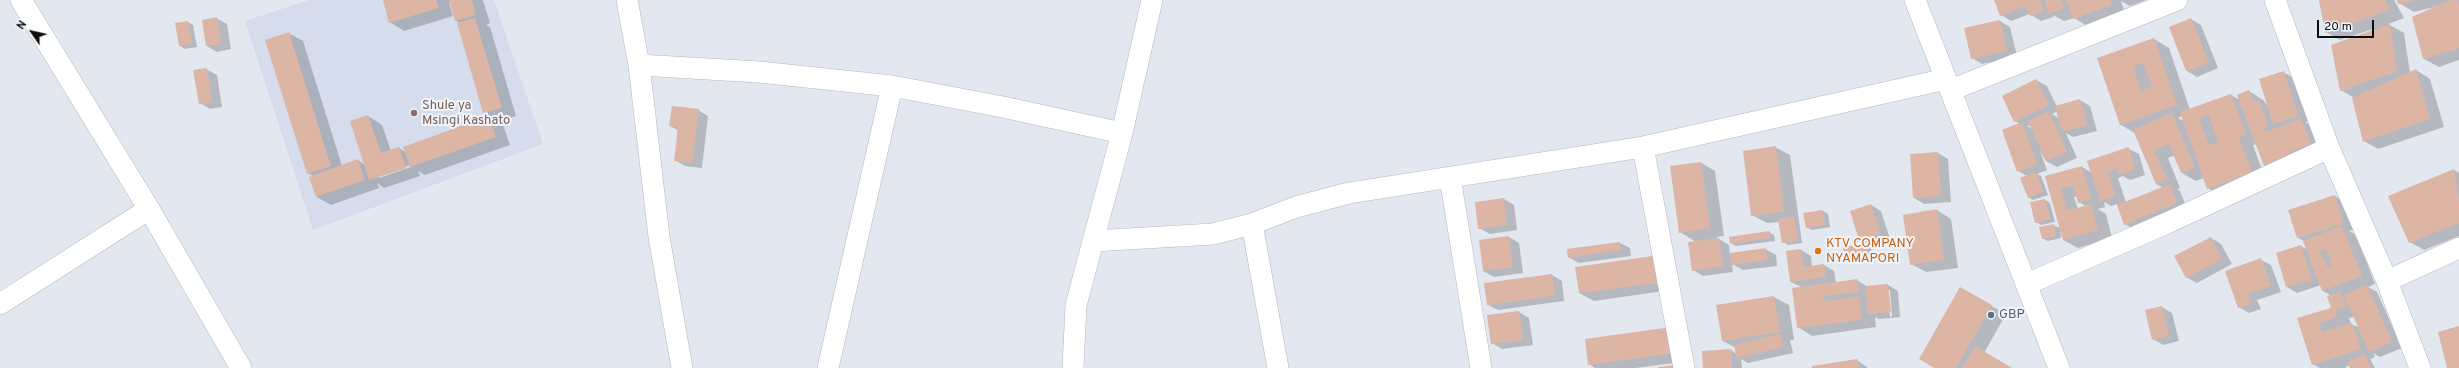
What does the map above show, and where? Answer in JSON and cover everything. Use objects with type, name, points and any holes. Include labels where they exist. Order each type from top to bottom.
[{"type":"street","points":[[21,0],[150,209],[241,368]]},
{"type":"street","points":[[627,0],[639,66],[658,229],[682,368]]},
{"type":"street","points":[[1073,368],[1076,305],[1122,134],[1152,0]]},
{"type":"street","points":[[1915,0],[2059,368]]},
{"type":"street","points":[[1093,241],[1213,234],[1252,224],[1296,208],[1349,193],[1644,147],[1949,85],[2177,0]]},
{"type":"street","points":[[2275,0],[2330,148],[2387,281],[2420,368]]},
{"type":"street","points":[[639,66],[759,72],[892,86],[1003,106],[1122,134]]},
{"type":"street","points":[[828,368],[892,86]]},
{"type":"street","points":[[1644,147],[1684,368]]},
{"type":"street","points":[[2027,284],[2167,223],[2330,148]]},
{"type":"street","points":[[1450,177],[1481,368]]},
{"type":"street","points":[[0,304],[150,209]]},
{"type":"street","points":[[1252,224],[1278,368]]},
{"type":"street","points":[[2387,281],[2459,248]]},
{"type":"shaded area","points":[[309,0],[494,0],[543,144],[313,230],[245,21]]},
{"type":"building","points":[[383,0],[436,0],[439,8],[389,23]]},
{"type":"building","points":[[449,0],[472,0],[476,15],[455,21]]},
{"type":"building","points":[[1994,0],[2040,0],[2044,11],[2030,16],[2026,6],[2000,16]]},
{"type":"building","points":[[2044,0],[2061,0],[2064,8],[2049,14]]},
{"type":"building","points":[[2066,0],[2110,0],[2112,5],[2073,19]]},
{"type":"building","points":[[2319,0],[2385,0],[2390,10],[2325,33]]},
{"type":"building","points":[[2397,0],[2413,0],[2413,1],[2398,4]]},
{"type":"building","points":[[2450,0],[2457,0],[2459,7],[2459,48],[2423,59],[2412,17]]},
{"type":"building","points":[[217,17],[221,44],[206,46],[202,20]]},
{"type":"building","points":[[475,18],[502,108],[483,113],[457,23]]},
{"type":"building","points":[[2191,18],[2209,63],[2186,71],[2169,27]]},
{"type":"building","points":[[2000,20],[2007,51],[1971,59],[1964,28]]},
{"type":"building","points":[[188,21],[192,44],[179,46],[175,23]]},
{"type":"building","points":[[2390,24],[2397,71],[2340,91],[2331,45]]},
{"type":"building","points":[[289,32],[331,166],[307,174],[265,40]]},
{"type":"building","points":[[2154,38],[2177,105],[2120,125],[2097,58]],"holes":[[[2143,63],[2152,87],[2141,91],[2133,67]]]},
{"type":"building","points":[[207,68],[212,102],[199,104],[193,70]]},
{"type":"building","points":[[2416,69],[2430,119],[2363,142],[2352,98]]},
{"type":"building","points":[[2284,71],[2298,116],[2273,124],[2259,79]]},
{"type":"building","points":[[2036,79],[2049,105],[2014,122],[2002,96]]},
{"type":"building","points":[[2249,90],[2254,102],[2259,100],[2268,126],[2263,128],[2265,132],[2301,119],[2311,144],[2289,152],[2291,156],[2264,166],[2237,95]]},
{"type":"building","points":[[2231,94],[2246,134],[2239,137],[2252,173],[2207,189],[2180,112]],"holes":[[[2209,115],[2218,142],[2209,145],[2199,119]]]},
{"type":"building","points":[[2080,99],[2087,125],[2062,132],[2055,106]]},
{"type":"building","points":[[672,106],[699,109],[692,163],[674,161],[678,127],[669,126]]},
{"type":"building","points":[[2049,111],[2067,152],[2046,161],[2028,121]]},
{"type":"building","points":[[2172,113],[2195,168],[2181,173],[2169,144],[2154,150],[2167,179],[2156,184],[2133,130]]},
{"type":"building","points":[[368,115],[381,153],[399,147],[406,168],[369,180],[350,121]]},
{"type":"building","points":[[489,116],[496,137],[410,167],[403,147]]},
{"type":"building","points":[[2022,122],[2037,164],[2017,172],[2002,130]]},
{"type":"building","points":[[1776,146],[1784,211],[1751,216],[1743,151]]},
{"type":"building","points":[[2129,147],[2135,169],[2119,175],[2117,169],[2108,172],[2115,196],[2100,201],[2087,161]]},
{"type":"building","points":[[1938,152],[1941,196],[1913,198],[1910,154]]},
{"type":"building","points":[[358,159],[365,180],[316,197],[309,177]]},
{"type":"building","points":[[1701,162],[1710,228],[1679,233],[1670,166]]},
{"type":"building","points":[[2082,166],[2091,199],[2078,203],[2073,185],[2061,189],[2067,211],[2091,204],[2098,230],[2063,240],[2045,176]]},
{"type":"building","points":[[2454,169],[2459,201],[2459,223],[2409,243],[2388,196]]},
{"type":"building","points":[[2036,172],[2043,192],[2028,198],[2020,178]]},
{"type":"building","points":[[2170,184],[2177,203],[2124,225],[2117,205]]},
{"type":"building","points":[[2335,195],[2343,224],[2297,238],[2288,210]]},
{"type":"building","points":[[1504,198],[1507,225],[1478,229],[1475,202]]},
{"type":"building","points":[[2045,199],[2050,219],[2035,223],[2030,202]]},
{"type":"building","points":[[1871,204],[1880,234],[1859,240],[1850,211]]},
{"type":"building","points":[[1937,209],[1944,260],[1910,265],[1903,215]]},
{"type":"building","points":[[1823,210],[1825,225],[1806,228],[1803,213]]},
{"type":"building","points":[[1794,216],[1798,240],[1782,243],[1778,219]]},
{"type":"building","points":[[2054,224],[2056,236],[2042,239],[2039,227]]},
{"type":"building","points":[[2342,226],[2362,276],[2322,291],[2303,241]],"holes":[[[2326,249],[2332,265],[2327,267],[2320,251]]]},
{"type":"building","points":[[1769,231],[1770,238],[1730,244],[1729,237]]},
{"type":"building","points":[[1509,236],[1513,267],[1483,271],[1479,240]]},
{"type":"building","points":[[2211,237],[2222,259],[2186,278],[2174,256]]},
{"type":"building","points":[[1719,238],[1723,266],[1692,271],[1688,242]]},
{"type":"building","points":[[1620,242],[1621,250],[1568,258],[1567,249]]},
{"type":"building","points":[[1866,244],[1867,258],[1845,261],[1843,247]]},
{"type":"building","points":[[2301,245],[2312,280],[2286,287],[2276,253]]},
{"type":"building","points":[[1766,248],[1767,260],[1732,265],[1730,253]]},
{"type":"building","points":[[1801,249],[1803,267],[1824,264],[1826,277],[1790,282],[1786,251]]},
{"type":"building","points":[[1653,256],[1657,283],[1579,293],[1575,267]]},
{"type":"building","points":[[2261,258],[2271,286],[2248,294],[2251,304],[2238,308],[2225,271]]},
{"type":"building","points":[[1552,274],[1555,296],[1487,305],[1484,283]]},
{"type":"building","points":[[1857,279],[1859,292],[1823,296],[1824,301],[1859,297],[1862,320],[1797,328],[1792,288]]},
{"type":"building","points":[[1888,284],[1891,312],[1868,314],[1865,286]]},
{"type":"building","points":[[2367,285],[2392,342],[2369,352],[2344,295]]},
{"type":"building","points":[[1960,287],[1992,305],[1956,368],[1934,368],[1919,359]]},
{"type":"building","points":[[2341,292],[2346,307],[2335,310],[2337,317],[2319,323],[2322,332],[2352,323],[2361,349],[2312,365],[2297,318],[2331,308],[2327,296]]},
{"type":"building","points":[[1774,296],[1780,332],[1722,341],[1716,305]]},
{"type":"building","points":[[2162,306],[2169,336],[2152,340],[2145,310]]},
{"type":"building","points":[[1519,311],[1523,340],[1491,344],[1487,315]]},
{"type":"building","points":[[2459,326],[2459,368],[2447,368],[2438,332]]},
{"type":"building","points":[[1672,327],[1675,353],[1588,365],[1585,339]]},
{"type":"building","points":[[1780,334],[1783,347],[1737,358],[1734,345]]},
{"type":"building","points":[[1975,346],[2012,368],[1962,368]]},
{"type":"building","points":[[1731,349],[1732,368],[1703,368],[1702,351]]},
{"type":"building","points":[[2365,354],[2371,368],[2350,368],[2347,362]]},
{"type":"building","points":[[1857,359],[1859,368],[1812,368],[1812,366]]},
{"type":"building","points":[[1675,365],[1675,368],[1658,368],[1658,367]]},
{"type":"place","name":"Shule ya Msingi Kashato","points":[[414,113]]},
{"type":"place","name":"KTV COMPANY NYAMAPORI","points":[[1818,251]]},
{"type":"place","name":"GBP","points":[[1991,315]]}]
